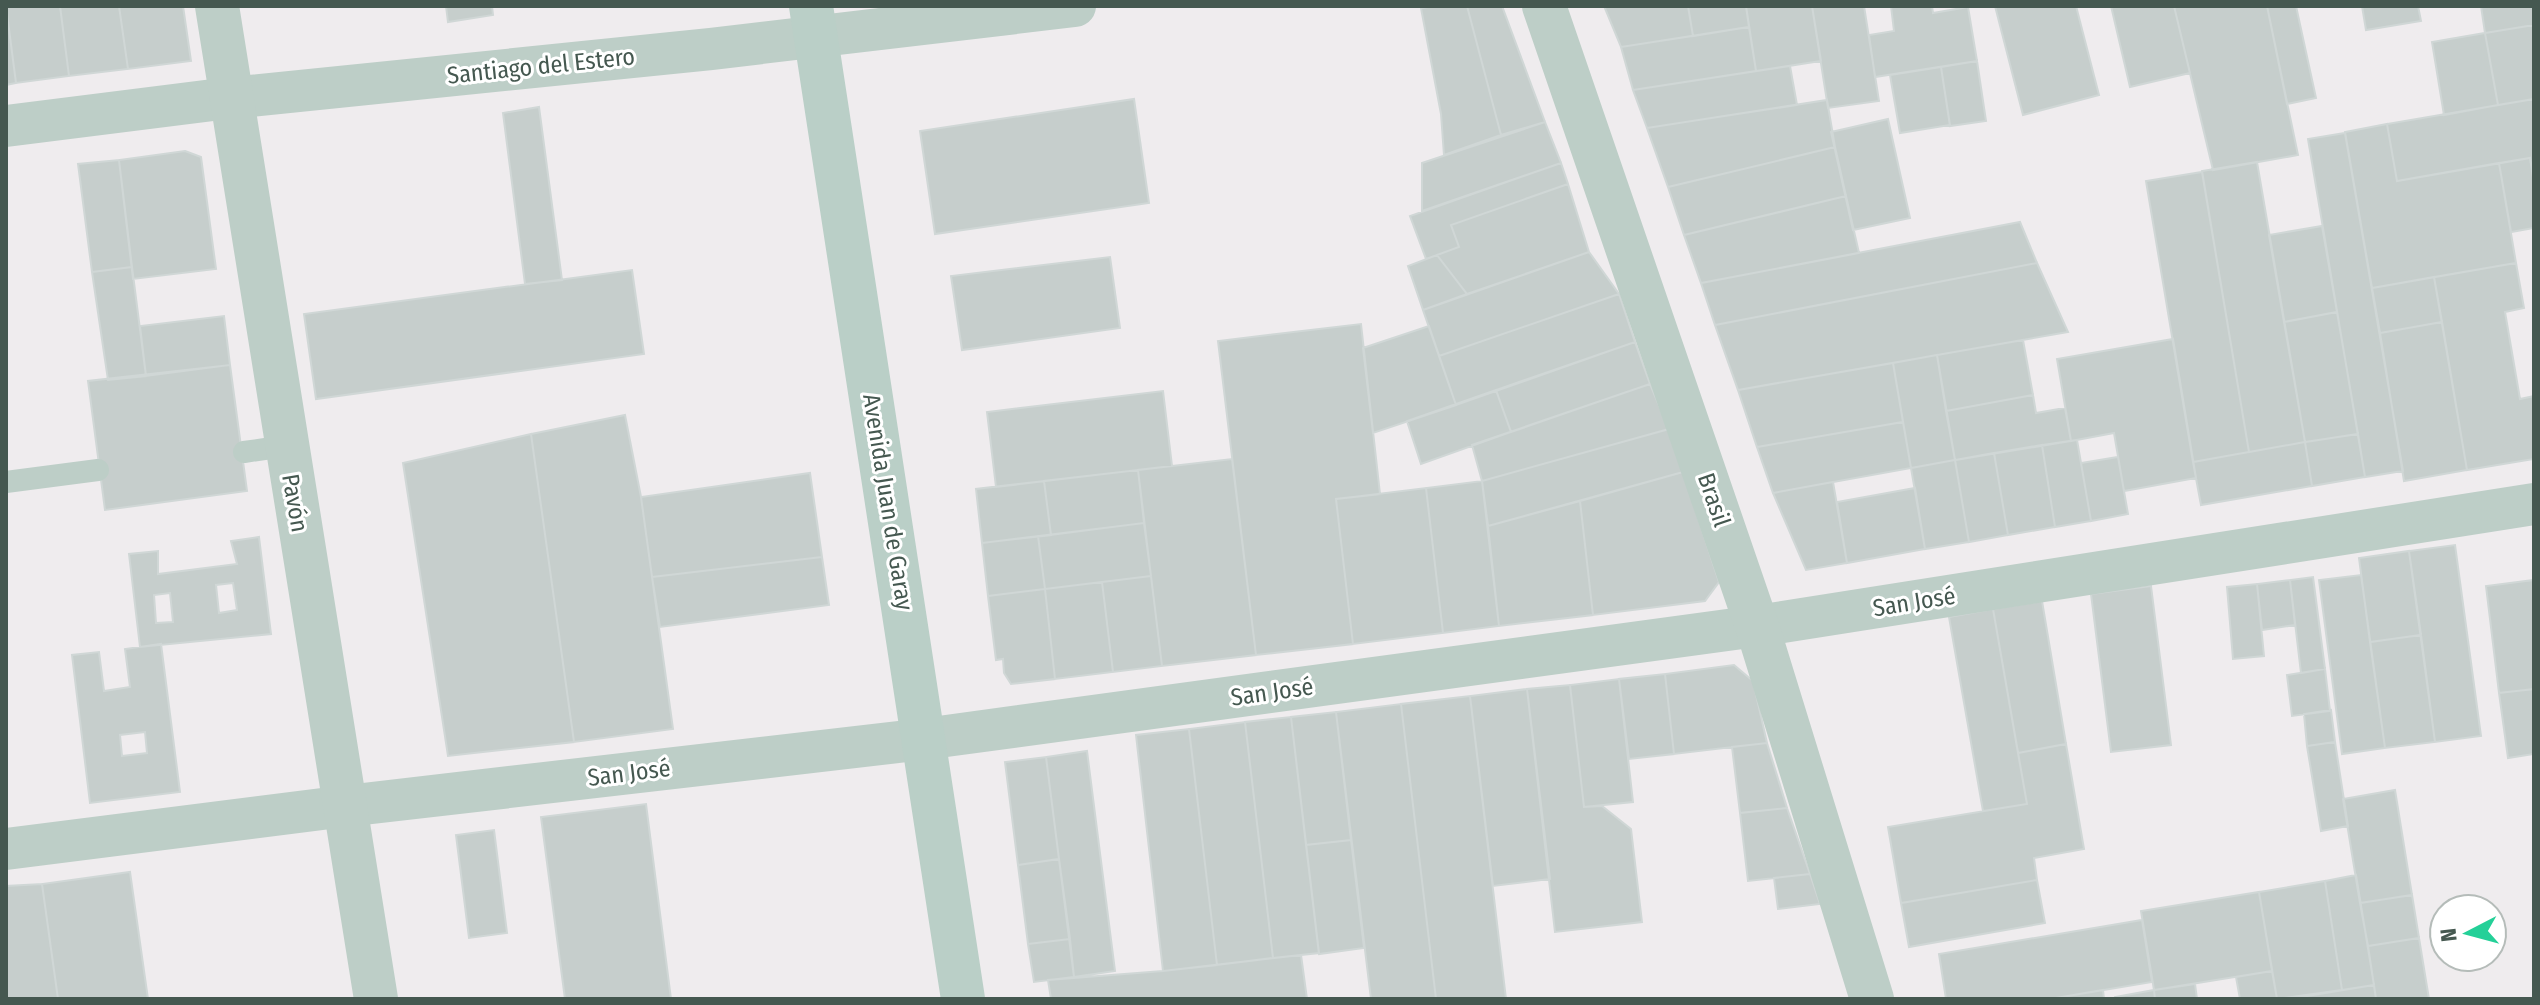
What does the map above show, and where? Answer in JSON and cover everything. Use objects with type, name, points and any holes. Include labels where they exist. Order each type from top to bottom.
[{"type":"main road","name":"Avenida Juan de Garay","points":[[813,20],[963,999]]},
{"type":"street","name":"Pavón","points":[[217,6],[231,98],[264,449],[346,806],[376,999]]},
{"type":"street","name":"Santiago del Estero","points":[[6,126],[231,98],[711,49],[813,20],[1075,6]]},
{"type":"street","name":"Brasil","points":[[1544,6],[1757,626],[1872,999]]},
{"type":"street","name":"San José","points":[[6,849],[924,739],[1757,626],[2534,504]]},
{"type":"lane","points":[[6,482],[98,470]]},
{"type":"building","points":[[6,6],[60,6],[69,76],[16,83]]},
{"type":"building","points":[[6,6],[16,83],[6,85]]},
{"type":"building","points":[[60,6],[119,6],[128,69],[69,76]]},
{"type":"building","points":[[119,6],[183,6],[191,61],[128,69]]},
{"type":"building","points":[[446,6],[492,6],[493,15],[448,22]]},
{"type":"building","points":[[1467,6],[1501,135],[1444,155],[1441,114],[1421,8]]},
{"type":"building","points":[[1467,6],[1502,6],[1545,122],[1501,135]]},
{"type":"building","points":[[1604,6],[1688,6],[1693,36],[1621,47]]},
{"type":"building","points":[[1688,6],[1746,6],[1749,27],[1693,36]]},
{"type":"building","points":[[1746,6],[1812,6],[1821,61],[1756,71]]},
{"type":"building","points":[[1812,6],[1864,6],[1879,101],[1828,108]]},
{"type":"building","points":[[1891,6],[1932,6],[1933,13],[1968,7],[1977,61],[1875,77],[1869,35],[1894,31]]},
{"type":"building","points":[[1995,6],[2076,6],[2099,95],[2023,115]]},
{"type":"building","points":[[2111,6],[2174,6],[2190,73],[2130,87]]},
{"type":"building","points":[[2174,6],[2267,6],[2298,155],[2213,170]]},
{"type":"building","points":[[2267,6],[2296,6],[2316,98],[2287,104]]},
{"type":"building","points":[[2362,6],[2418,6],[2421,21],[2366,30]]},
{"type":"building","points":[[2481,6],[2534,6],[2534,25],[2485,33]]},
{"type":"building","points":[[2534,25],[2534,99],[2498,105],[2485,33]]},
{"type":"building","points":[[1749,27],[1756,71],[1633,90],[1621,47]]},
{"type":"building","points":[[2485,33],[2498,105],[2444,115],[2432,42]]},
{"type":"building","points":[[1977,61],[1986,121],[1950,126],[1941,67]]},
{"type":"building","points":[[1790,66],[1797,105],[1647,128],[1633,90]]},
{"type":"building","points":[[1941,67],[1950,125],[1900,133],[1890,75]]},
{"type":"building","points":[[1134,99],[1149,203],[935,234],[920,131]]},
{"type":"building","points":[[2534,99],[2534,178],[2530,158],[2397,181],[2387,124]]},
{"type":"building","points":[[1827,100],[1835,147],[1668,187],[1647,128]]},
{"type":"building","points":[[539,107],[562,280],[525,284],[503,113]]},
{"type":"building","points":[[1888,119],[1910,218],[1853,230],[1831,132]]},
{"type":"building","points":[[1545,122],[1561,163],[1422,211],[1422,163]]},
{"type":"building","points":[[2387,124],[2397,181],[2499,163],[2516,263],[2372,288],[2345,132]]},
{"type":"building","points":[[2345,133],[2403,471],[2365,477],[2308,139]]},
{"type":"building","points":[[1835,147],[1846,196],[1684,235],[1668,187]]},
{"type":"building","points":[[185,151],[201,157],[216,269],[133,279],[119,160]]},
{"type":"building","points":[[2530,158],[2534,184],[2534,228],[2511,232],[2499,163]]},
{"type":"building","points":[[119,160],[132,267],[92,272],[78,164]]},
{"type":"building","points":[[2257,162],[2305,442],[2249,452],[2202,171]]},
{"type":"building","points":[[1561,163],[1568,184],[1451,225],[1459,247],[1426,259],[1410,216]]},
{"type":"building","points":[[2202,172],[2249,452],[2193,462],[2146,181]]},
{"type":"building","points":[[1568,184],[1589,252],[1467,294],[1437,255],[1459,247],[1451,225]]},
{"type":"building","points":[[1846,196],[1859,253],[1701,283],[1684,235]]},
{"type":"building","points":[[2020,222],[2037,263],[1715,325],[1701,283]]},
{"type":"building","points":[[2322,226],[2337,312],[2284,322],[2269,235]]},
{"type":"building","points":[[1589,252],[1619,294],[1439,356],[1423,310]]},
{"type":"building","points":[[1437,255],[1467,294],[1423,310],[1408,266]]},
{"type":"building","points":[[1110,257],[1120,328],[962,350],[951,276]]},
{"type":"building","points":[[2037,263],[2068,332],[1738,390],[1715,325]]},
{"type":"building","points":[[2516,263],[2524,308],[2505,312],[2520,399],[2534,396],[2534,459],[2467,470],[2434,277]]},
{"type":"building","points":[[132,267],[146,376],[108,380],[92,272]]},
{"type":"building","points":[[632,270],[644,354],[316,399],[304,314]]},
{"type":"building","points":[[2434,277],[2442,322],[2380,333],[2372,288]]},
{"type":"building","points":[[1619,294],[1635,342],[1456,405],[1439,356]]},
{"type":"building","points":[[2337,312],[2358,434],[2305,442],[2284,322]]},
{"type":"building","points":[[224,316],[230,365],[146,376],[140,326]]},
{"type":"building","points":[[2442,322],[2467,470],[2404,481],[2380,333]]},
{"type":"building","points":[[1361,324],[1380,494],[1336,499],[1353,644],[1256,655],[1218,341]]},
{"type":"building","points":[[1429,326],[1456,405],[1373,433],[1363,348]]},
{"type":"building","points":[[2173,339],[2196,478],[2124,491],[2114,433],[2071,441],[2057,359]]},
{"type":"building","points":[[2023,340],[2033,395],[1946,411],[1937,355]]},
{"type":"building","points":[[1635,342],[1650,384],[1511,432],[1496,390]]},
{"type":"building","points":[[1937,355],[1955,460],[1911,468],[1893,363]]},
{"type":"building","points":[[1893,363],[1903,422],[1757,447],[1738,390]]},
{"type":"building","points":[[230,365],[247,491],[105,510],[88,381]]},
{"type":"building","points":[[1650,384],[1669,429],[1482,481],[1472,445]]},
{"type":"building","points":[[1496,390],[1511,432],[1421,464],[1407,421]]},
{"type":"building","points":[[1163,391],[1172,466],[996,487],[987,412]]},
{"type":"building","points":[[2033,395],[2036,413],[2065,408],[2071,441],[1955,460],[1946,411]]},
{"type":"building","points":[[625,415],[641,497],[673,729],[574,742],[531,434]]},
{"type":"building","points":[[1903,422],[1911,468],[1773,493],[1757,447]]},
{"type":"building","points":[[1669,429],[1683,472],[1488,526],[1482,481]]},
{"type":"building","points":[[531,434],[574,742],[448,756],[403,463]]},
{"type":"building","points":[[2358,434],[2365,477],[2312,486],[2305,442]]},
{"type":"building","points":[[2077,440],[2091,521],[2055,527],[2042,445]]},
{"type":"building","points":[[2305,442],[2312,486],[2201,505],[2193,462]]},
{"type":"building","points":[[2042,445],[2055,527],[2008,535],[1994,453]]},
{"type":"building","points":[[1994,453],[2008,535],[1969,542],[1955,460]]},
{"type":"building","points":[[2118,457],[2128,514],[2091,521],[2081,463]]},
{"type":"building","points":[[1232,459],[1256,655],[1162,666],[1138,470]]},
{"type":"building","points":[[1955,460],[1969,542],[1925,549],[1911,468]]},
{"type":"building","points":[[1138,470],[1144,523],[1051,535],[1044,481]]},
{"type":"building","points":[[1683,472],[1719,582],[1705,601],[1593,615],[1580,501]]},
{"type":"building","points":[[810,473],[822,557],[652,577],[641,497]]},
{"type":"building","points":[[1044,481],[1051,535],[982,543],[976,489]]},
{"type":"building","points":[[1482,481],[1499,626],[1443,633],[1426,488]]},
{"type":"building","points":[[1833,482],[1847,563],[1806,570],[1773,493]]},
{"type":"building","points":[[1426,488],[1443,633],[1353,644],[1336,499]]},
{"type":"building","points":[[1915,488],[1925,549],[1847,563],[1837,502]]},
{"type":"building","points":[[1580,501],[1593,615],[1499,626],[1488,526]]},
{"type":"building","points":[[1144,523],[1151,576],[1045,589],[1038,536]]},
{"type":"building","points":[[1038,536],[1045,589],[988,596],[982,543]]},
{"type":"building","points":[[259,537],[271,634],[140,647],[129,554],[158,551],[158,574],[237,564],[231,541]],"holes":[[[233,583],[237,610],[219,613],[216,585]],[[170,593],[173,622],[156,623],[154,595]]]},
{"type":"building","points":[[2455,545],[2481,736],[2435,742],[2409,551]]},
{"type":"building","points":[[2409,551],[2421,635],[2370,642],[2359,558]]},
{"type":"building","points":[[822,557],[829,605],[660,627],[652,577]]},
{"type":"building","points":[[2361,575],[2385,748],[2342,754],[2319,580]]},
{"type":"building","points":[[1151,576],[1162,666],[1113,672],[1102,582]]},
{"type":"building","points":[[2313,577],[2325,669],[2301,673],[2290,580]]},
{"type":"building","points":[[2290,580],[2295,625],[2262,630],[2257,584]]},
{"type":"building","points":[[2534,580],[2534,689],[2499,693],[2486,586]]},
{"type":"building","points":[[1102,582],[1113,672],[1055,679],[1045,589]]},
{"type":"building","points":[[2257,584],[2264,656],[2233,659],[2227,587]]},
{"type":"building","points":[[2151,586],[2171,745],[2111,752],[2091,594]]},
{"type":"building","points":[[1045,589],[1055,679],[1011,684],[1004,673],[1003,659],[996,660],[988,596]]},
{"type":"building","points":[[2042,601],[2066,744],[2018,753],[1993,609]]},
{"type":"building","points":[[1993,609],[2027,804],[1983,811],[1949,617]]},
{"type":"building","points":[[2421,635],[2435,742],[2385,748],[2370,642]]},
{"type":"building","points":[[161,644],[180,792],[90,803],[72,655],[99,652],[104,691],[130,687],[125,649]],"holes":[[[145,732],[147,753],[122,756],[120,735]]]},
{"type":"building","points":[[1734,665],[1753,681],[1767,743],[1674,754],[1665,674]]},
{"type":"building","points":[[2325,669],[2330,711],[2292,716],[2287,675]]},
{"type":"building","points":[[1665,674],[1674,754],[1629,759],[1619,679]]},
{"type":"building","points":[[1619,679],[1633,802],[1584,807],[1570,685]]},
{"type":"building","points":[[1570,685],[1584,807],[1602,806],[1631,829],[1642,922],[1555,932],[1527,689]]},
{"type":"building","points":[[1527,689],[1550,879],[1493,886],[1470,696]]},
{"type":"building","points":[[2534,689],[2534,754],[2508,758],[2499,693]]},
{"type":"building","points":[[1470,696],[1506,999],[1436,999],[1401,704]]},
{"type":"building","points":[[1401,704],[1436,999],[1371,999],[1336,712]]},
{"type":"building","points":[[2331,710],[2335,742],[2307,746],[2304,714]]},
{"type":"building","points":[[1336,712],[1351,840],[1306,845],[1291,717]]},
{"type":"building","points":[[1291,717],[1319,953],[1273,958],[1245,722]]},
{"type":"building","points":[[1245,722],[1273,958],[1217,965],[1189,729]]},
{"type":"building","points":[[1189,729],[1217,965],[1163,971],[1136,735]]},
{"type":"building","points":[[2335,742],[2348,826],[2321,831],[2307,746]]},
{"type":"building","points":[[1767,743],[1787,808],[1740,813],[1732,747]]},
{"type":"building","points":[[2066,744],[2084,849],[2034,858],[2037,880],[1901,903],[1888,827],[2027,804],[2018,753]]},
{"type":"building","points":[[1087,751],[1115,971],[1074,977],[1046,757]]},
{"type":"building","points":[[1046,757],[1059,859],[1018,865],[1005,762]]},
{"type":"building","points":[[2395,790],[2412,895],[2360,903],[2343,799]]},
{"type":"building","points":[[646,804],[671,999],[565,999],[541,817]]},
{"type":"building","points":[[1787,808],[1810,874],[1748,881],[1740,813]]},
{"type":"building","points":[[494,830],[507,933],[469,938],[456,835]]},
{"type":"building","points":[[1351,840],[1364,948],[1319,954],[1306,845]]},
{"type":"building","points":[[1059,859],[1070,939],[1028,944],[1018,865]]},
{"type":"building","points":[[130,872],[148,999],[58,999],[42,884]]},
{"type":"building","points":[[1810,874],[1820,904],[1778,909],[1774,878]]},
{"type":"building","points":[[2356,875],[2374,985],[2342,990],[2325,881]]},
{"type":"building","points":[[2037,880],[2045,923],[1909,947],[1901,903]]},
{"type":"building","points":[[2325,881],[2342,990],[2277,999],[2259,892]]},
{"type":"building","points":[[42,884],[58,999],[6,999],[6,886]]},
{"type":"building","points":[[2259,892],[2272,971],[2154,990],[2141,911]]},
{"type":"building","points":[[2412,895],[2419,938],[2368,946],[2360,903]]},
{"type":"building","points":[[2142,920],[2152,982],[2050,999],[1946,999],[1939,954]]},
{"type":"building","points":[[2419,938],[2429,999],[2376,999],[2368,946]]},
{"type":"building","points":[[1070,939],[1074,977],[1034,982],[1028,944]]},
{"type":"building","points":[[1301,955],[1307,999],[1051,999],[1048,980],[1163,971]]},
{"type":"building","points":[[2272,971],[2277,999],[2240,999],[2236,977]]},
{"type":"building","points":[[2195,984],[2197,999],[2155,999],[2154,990]]},
{"type":"building","points":[[2374,985],[2376,999],[2295,999],[2295,998]]},
{"type":"building","points":[[2103,990],[2104,999],[2050,999]]},
{"type":"building","points":[[2154,990],[2155,999],[2115,999],[2115,997]]}]
